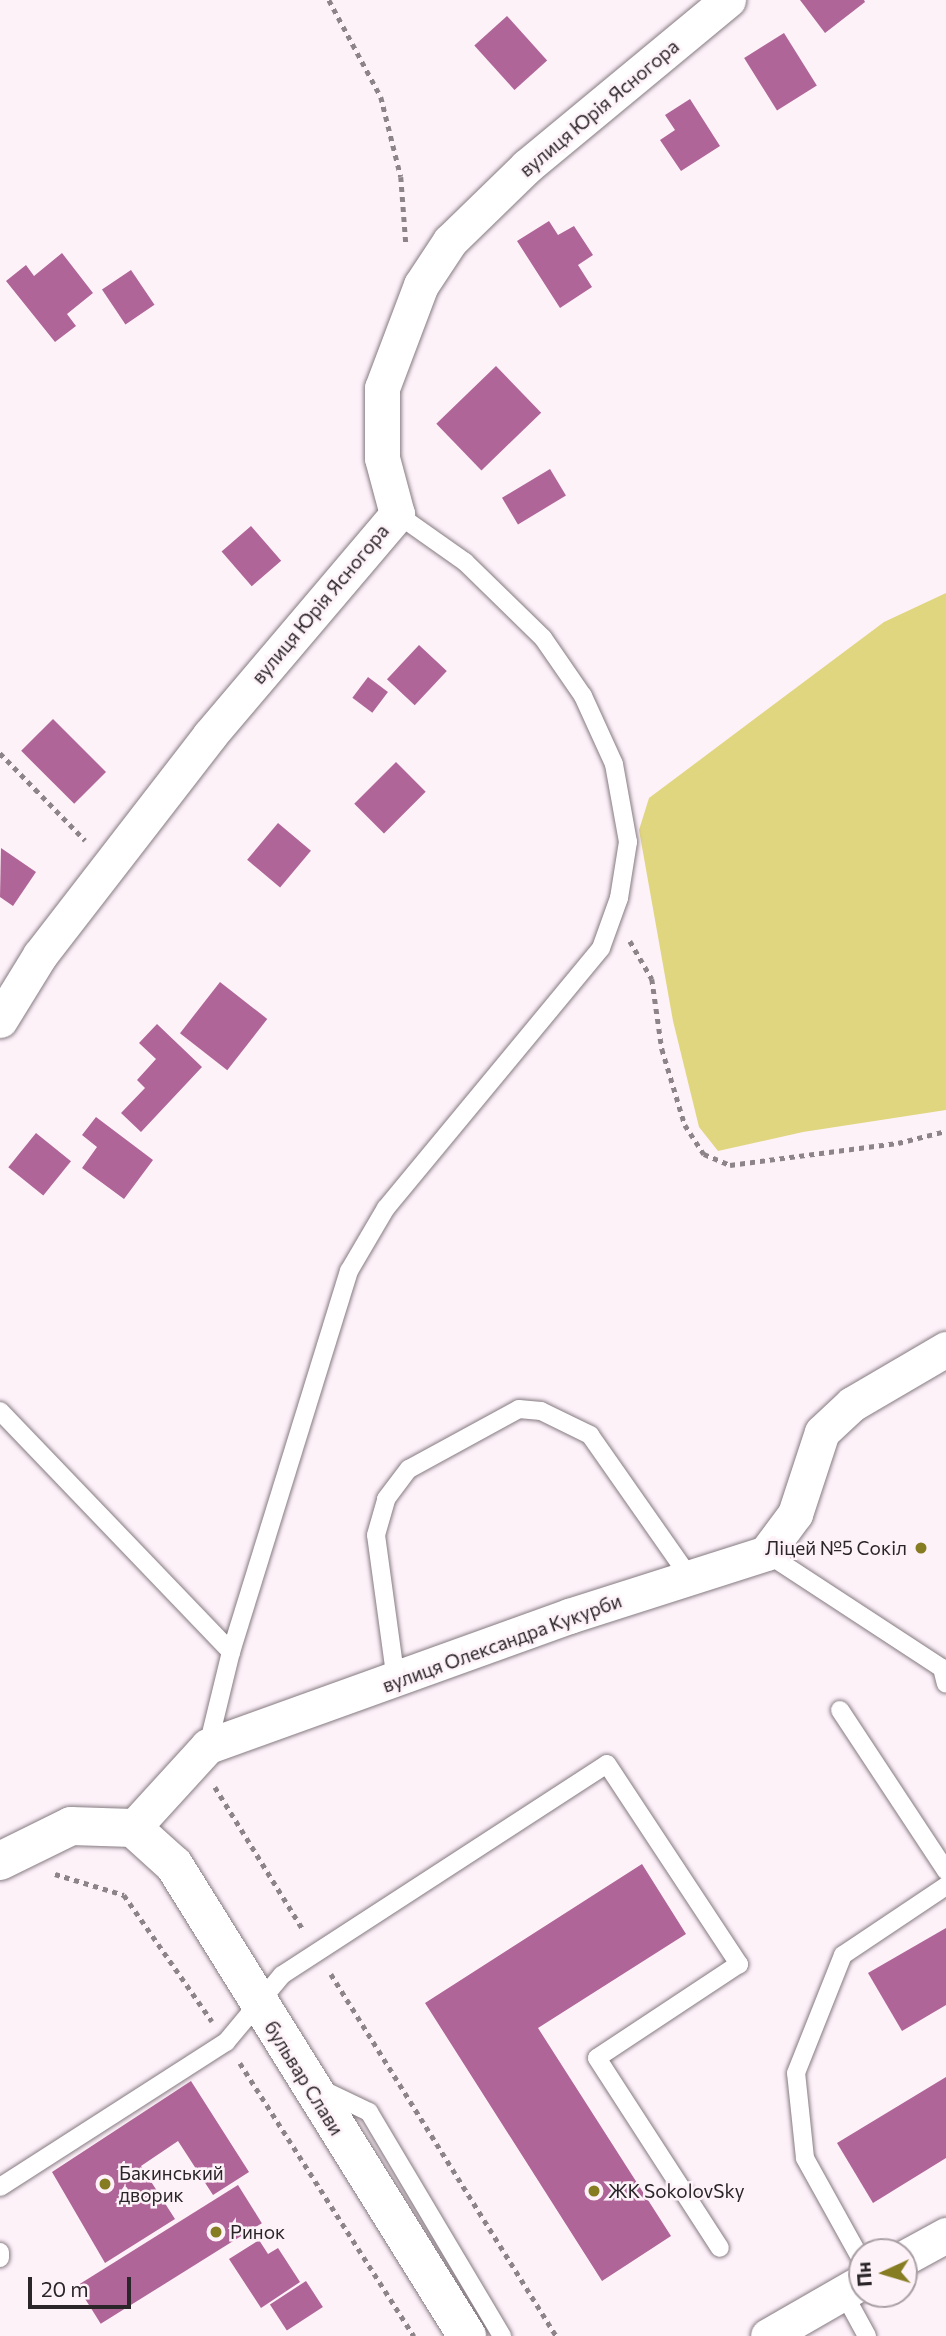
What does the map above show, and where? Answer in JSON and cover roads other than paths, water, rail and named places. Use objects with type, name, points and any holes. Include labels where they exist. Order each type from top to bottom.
[{"type":"street","name":"вулиця Юрія Ясногора","points":[[0,1020],[40,955],[209,736],[397,514],[382,458],[382,388],[421,285],[450,241],[527,166],[728,0]]},
{"type":"street","points":[[766,1553],[795,1514],[822,1432],[852,1404],[946,1349]]},
{"type":"street","name":"вулиця Олександра Кукурби","points":[[133,1828],[202,1752],[569,1616],[766,1553]]},
{"type":"street","points":[[0,1861],[71,1826],[133,1828]]},
{"type":"street","name":"бульвар Слави","points":[[133,1828],[174,1865],[205,1910],[306,2082],[467,2336]]},
{"type":"street","points":[[918,2250],[946,2235]]},
{"type":"street","points":[[768,2336],[848,2290]]},
{"type":"lane","points":[[202,1752],[349,1271],[386,1208],[601,948],[614,913],[628,842],[614,764],[583,696],[543,638],[465,562],[397,514]]},
{"type":"lane","points":[[396,1681],[376,1535],[386,1499],[409,1469],[519,1409],[541,1411],[590,1435],[691,1579]]},
{"type":"lane","points":[[0,1411],[231,1652]]},
{"type":"lane","points":[[766,1553],[942,1668],[946,1684]]},
{"type":"lane","points":[[840,1710],[946,1871]]},
{"type":"lane","points":[[0,2187],[226,2042],[260,2007],[282,1975],[607,1764],[739,1964],[597,2058],[720,2248]]},
{"type":"lane","points":[[849,2238],[804,2158],[796,2073],[843,1955],[946,1886]]},
{"type":"lane","points":[[306,2082],[369,2112],[502,2336]]},
{"type":"lane","points":[[0,2252],[0,2258]]},
{"type":"lane","points":[[859,2308],[867,2336]]},
{"type":"place","name":"Ліцей №5 Сокіл","points":[[921,1548]]},
{"type":"place","name":"Бакинський дворик","points":[[105,2184]]},
{"type":"place","name":"ЖК SokolovSky","points":[[594,2191]]},
{"type":"place","name":"Ринок","points":[[216,2232]]}]
